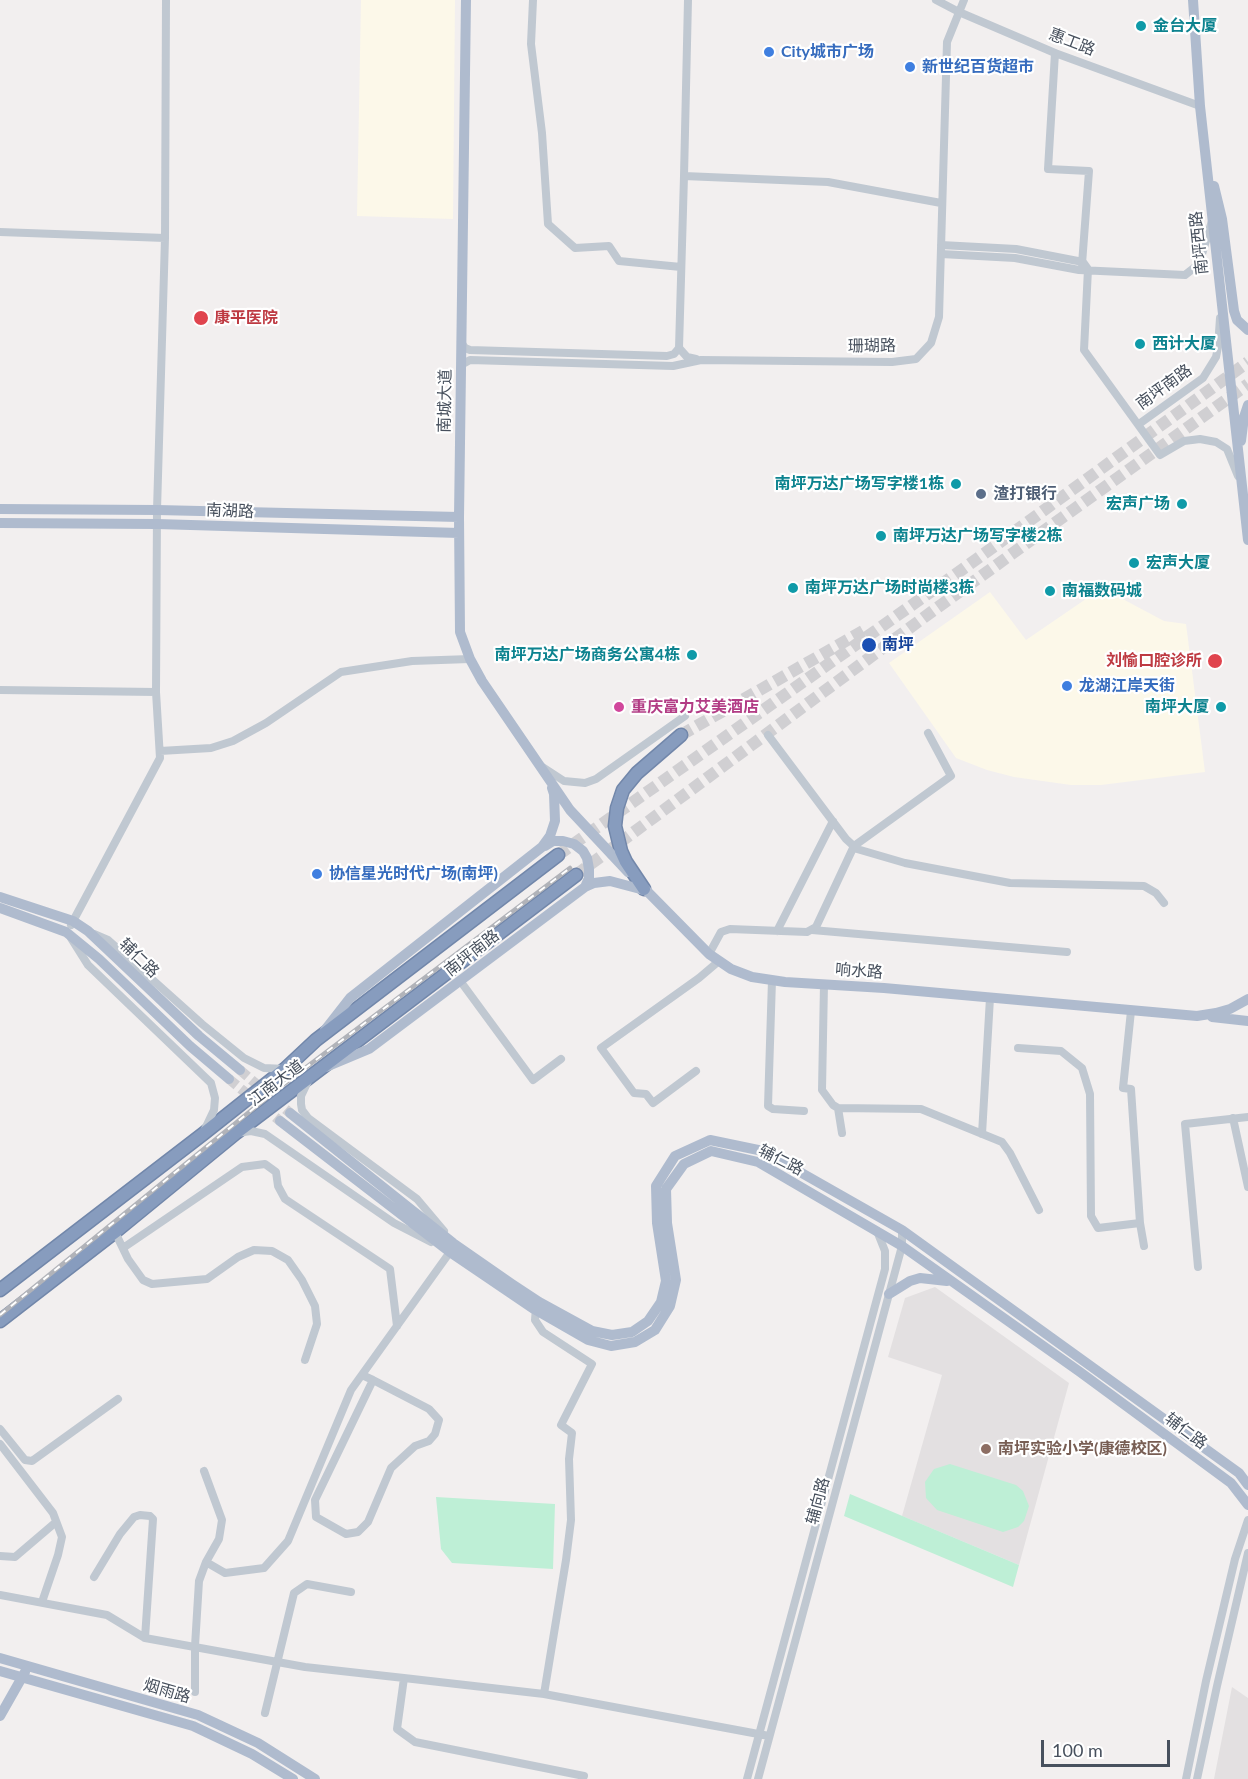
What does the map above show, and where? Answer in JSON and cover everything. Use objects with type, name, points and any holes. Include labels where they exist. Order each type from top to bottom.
[{"type":"highway","points":[[645,890],[621,851],[615,826],[617,808],[623,790],[637,773],[681,735]]},
{"type":"highway","name":"江南大道","points":[[0,1290],[203,1134],[285,1069],[316,1041],[558,855]]},
{"type":"highway","name":"江南大道","points":[[0,1321],[115,1232],[236,1133],[576,875]]},
{"type":"main road","name":"南城大道","points":[[466,0],[460,365],[460,632],[470,659],[482,681],[548,777]]},
{"type":"main road","name":"南坪西路","points":[[1190,0],[1220,304],[1243,474]]},
{"type":"main road","points":[[1204,150],[1222,219],[1234,311],[1237,320],[1248,330]]},
{"type":"main road","points":[[1248,405],[1241,436],[1248,540]]},
{"type":"main road","points":[[0,509],[459,517]]},
{"type":"main road","name":"南湖路","points":[[0,523],[157,524],[459,533]]},
{"type":"main road","points":[[542,847],[550,836],[555,821],[554,794],[548,777]]},
{"type":"main road","name":"响水路","points":[[548,777],[570,810],[645,890],[714,958],[731,969],[752,977],[1197,1016],[1223,1011],[1248,999]]},
{"type":"main road","points":[[316,1041],[350,998],[542,847],[554,841],[564,841],[574,844],[583,851],[589,869],[589,878],[585,887]]},
{"type":"main road","name":"南坪南路","points":[[321,1070],[369,1049],[585,887],[610,881],[645,890]]},
{"type":"main road","name":"辅仁路","points":[[0,897],[73,921],[88,931],[199,1036],[240,1070]]},
{"type":"main road","name":"辅仁路","points":[[0,909],[66,932],[99,959],[190,1046],[229,1079]]},
{"type":"main road","points":[[1197,1016],[1248,1021]]},
{"type":"main road","name":"辅仁路","points":[[290,1113],[452,1247]]},
{"type":"main road","name":"辅仁路","points":[[280,1121],[452,1247],[588,1340],[611,1346],[635,1342],[655,1330],[670,1306],[676,1280],[667,1222],[666,1189],[684,1164],[711,1151],[758,1162],[902,1246],[1080,1372],[1231,1483],[1248,1505]]},
{"type":"main road","name":"辅仁路","points":[[537,1305],[592,1331],[612,1335],[632,1332],[648,1321],[661,1302],[666,1281],[657,1223],[656,1186],[675,1156],[710,1140],[763,1150],[902,1230],[1239,1473],[1248,1485]]},
{"type":"main road","points":[[889,1294],[910,1281],[920,1278],[951,1282]]},
{"type":"main road","name":"烟雨路","points":[[0,1658],[198,1715],[258,1743],[315,1779]]},
{"type":"main road","points":[[2,1675],[12,1661]]},
{"type":"main road","points":[[0,1716],[29,1666]]},
{"type":"main road","name":"烟雨路","points":[[2,1675],[22,1678],[193,1726],[252,1754],[292,1779]]},
{"type":"street","points":[[166,0],[165,238],[157,510],[156,692],[160,758],[66,932],[88,965],[211,1083],[215,1098],[214,1110],[203,1134]]},
{"type":"street","points":[[533,0],[531,44],[542,133],[548,224],[575,248],[609,246],[619,261],[681,267]]},
{"type":"street","points":[[461,342],[465,348],[470,350],[667,356],[675,354],[679,348],[688,0]]},
{"type":"street","name":"惠工路","points":[[936,0],[1055,53],[1200,106]]},
{"type":"street","name":"珊瑚路","points":[[460,365],[470,360],[673,366],[700,360],[892,362],[916,359],[931,343],[939,317],[947,42],[964,0]]},
{"type":"street","points":[[1055,53],[1048,169],[1089,171],[1083,267],[1084,350],[1160,455],[1184,441],[1200,439],[1216,442],[1227,449],[1243,474]]},
{"type":"street","points":[[684,176],[828,182],[941,203]]},
{"type":"street","points":[[941,250],[1016,249],[1083,267],[1185,275],[1199,264],[1212,220]]},
{"type":"street","points":[[0,232],[165,238]]},
{"type":"street","name":"南坪南路","points":[[1139,424],[1196,384],[1210,368],[1218,347],[1220,304]]},
{"type":"street","points":[[679,348],[687,357],[700,360]]},
{"type":"street","points":[[160,751],[211,748],[233,741],[266,723],[341,672],[412,661],[470,659]]},
{"type":"street","points":[[0,690],[156,692]]},
{"type":"street","points":[[539,764],[564,781],[585,783],[613,769],[685,716]]},
{"type":"street","points":[[696,1071],[653,1103],[645,1094],[634,1093],[601,1048],[699,978],[714,958],[721,932],[730,929],[807,932],[816,927],[854,846],[951,776],[928,733]]},
{"type":"street","points":[[768,735],[846,839],[857,849],[905,863],[1010,883],[1144,886],[1156,893],[1164,903]]},
{"type":"street","points":[[777,931],[832,821]]},
{"type":"street","points":[[812,930],[1067,952]]},
{"type":"street","points":[[88,931],[108,940],[202,1024],[244,1058],[264,1068],[285,1069]]},
{"type":"street","points":[[772,980],[768,1106],[773,1109],[804,1111]]},
{"type":"street","points":[[461,982],[533,1080],[561,1059]]},
{"type":"street","points":[[824,984],[822,1090],[838,1108],[842,1133]]},
{"type":"street","points":[[982,1134],[990,998]]},
{"type":"street","points":[[1131,1011],[1123,1088],[1131,1089],[1140,1223],[1144,1246]]},
{"type":"street","points":[[1018,1048],[1061,1051],[1082,1068],[1090,1094],[1091,1216],[1098,1228],[1140,1223]]},
{"type":"street","points":[[309,1079],[301,1096],[302,1110],[308,1118],[417,1199],[452,1247]]},
{"type":"street","points":[[838,1108],[921,1109],[1002,1142],[1039,1210]]},
{"type":"street","points":[[1198,1267],[1185,1124],[1248,1117]]},
{"type":"street","points":[[1233,1118],[1248,1187]]},
{"type":"street","points":[[236,1133],[251,1131],[266,1134],[394,1223],[452,1247]]},
{"type":"street","points":[[123,1248],[243,1167],[265,1164],[276,1172],[285,1199],[390,1269],[397,1326]]},
{"type":"street","name":"辅向路","points":[[758,1779],[902,1246],[902,1230]]},
{"type":"street","name":"辅向路","points":[[747,1779],[885,1269],[885,1251],[877,1231]]},
{"type":"street","points":[[115,1232],[128,1259],[143,1280],[152,1284],[207,1279],[238,1257],[254,1250],[272,1251],[288,1260],[302,1280],[315,1306],[317,1324],[305,1360]]},
{"type":"street","points":[[206,1562],[225,1573],[264,1568],[288,1541],[351,1390],[452,1247]]},
{"type":"street","points":[[537,1305],[535,1320],[543,1332],[592,1364],[561,1425],[572,1433],[568,1459],[571,1520],[567,1560],[544,1694]]},
{"type":"street","points":[[362,1375],[373,1380],[429,1408],[439,1420],[435,1434],[429,1441],[415,1446],[391,1468],[368,1522],[358,1532],[346,1534],[316,1517],[315,1500],[373,1380]]},
{"type":"street","points":[[0,1429],[25,1460],[32,1461],[118,1399]]},
{"type":"street","points":[[0,1444],[53,1513],[62,1537],[42,1602]]},
{"type":"street","points":[[195,1692],[199,1581],[206,1562],[219,1539],[222,1520],[204,1471]]},
{"type":"street","points":[[94,1578],[120,1534],[134,1517],[150,1516],[153,1519],[145,1638]]},
{"type":"street","points":[[1186,1779],[1206,1681],[1230,1581],[1248,1520]]},
{"type":"street","points":[[0,1556],[15,1557],[56,1522]]},
{"type":"street","points":[[1197,1779],[1216,1686],[1248,1553]]},
{"type":"street","points":[[265,1713],[294,1593],[307,1584],[351,1592]]},
{"type":"street","points":[[0,1595],[107,1614],[145,1638],[305,1667],[544,1694],[769,1736]]},
{"type":"street","points":[[404,1678],[397,1729],[415,1742],[584,1776]]},
{"type":"shaded area","points":[[361,0],[455,0],[453,219],[357,216]]},
{"type":"shaded area","name":"龙湖江岸天街","points":[[1102,588],[1164,621],[1186,624],[1205,772],[1101,785],[1071,785],[1014,777],[987,770],[956,758],[889,663],[990,592],[1026,640]]},
{"type":"shaded area","name":"南坪实验小学(康德校区)","points":[[935,1287],[1069,1383],[1019,1565],[902,1516],[942,1375],[888,1357],[905,1298]]},
{"type":"shaded area","points":[[1232,1687],[1248,1698],[1248,1779],[1214,1779]]},
{"type":"green space","points":[[950,1464],[1016,1485],[1023,1491],[1029,1506],[1024,1521],[1018,1527],[1003,1532],[937,1510],[926,1498],[925,1482],[934,1469]]},
{"type":"green space","points":[[850,1494],[1019,1565],[1013,1587],[844,1516]]},
{"type":"green space","points":[[436,1497],[555,1504],[553,1569],[452,1563],[441,1549]]},
{"type":"tunnel","points":[[558,855],[963,569],[1248,362]]},
{"type":"tunnel","points":[[576,875],[934,610],[1248,384]]},
{"type":"tunnel","points":[[681,735],[863,631]]},
{"type":"tunnel","points":[[240,1070],[290,1113]]},
{"type":"tunnel","points":[[229,1079],[280,1121]]},
{"type":"railway","points":[[0,1315],[280,1087],[570,868]]},
{"type":"place","name":"金台大厦","points":[[1141,26]]},
{"type":"place","name":"City城市广场","points":[[769,52]]},
{"type":"place","name":"新世纪百货超市","points":[[910,67]]},
{"type":"place","name":"康平医院","points":[[201,318]]},
{"type":"place","name":"西计大厦","points":[[1140,344]]},
{"type":"place","name":"南坪万达广场写字楼1栋","points":[[956,484]]},
{"type":"place","name":"渣打银行","points":[[981,494]]},
{"type":"place","name":"宏声广场","points":[[1182,504]]},
{"type":"place","name":"南坪万达广场写字楼2栋","points":[[881,536]]},
{"type":"place","name":"宏声大厦","points":[[1134,563]]},
{"type":"place","name":"南坪万达广场时尚楼3栋","points":[[793,588]]},
{"type":"place","name":"南福数码城","points":[[1050,591]]},
{"type":"place","name":"南坪","points":[[869,645]]},
{"type":"place","name":"南坪万达广场商务公寓4栋","points":[[692,655]]},
{"type":"place","name":"刘愉口腔诊所","points":[[1215,661]]},
{"type":"place","name":"龙湖江岸天街","points":[[1067,686]]},
{"type":"place","name":"重庆富力艾美酒店","points":[[619,707]]},
{"type":"place","name":"南坪大厦","points":[[1221,707]]},
{"type":"place","name":"协信星光时代广场(南坪)","points":[[317,874]]},
{"type":"place","name":"南坪实验小学(康德校区)","points":[[986,1449]]}]
